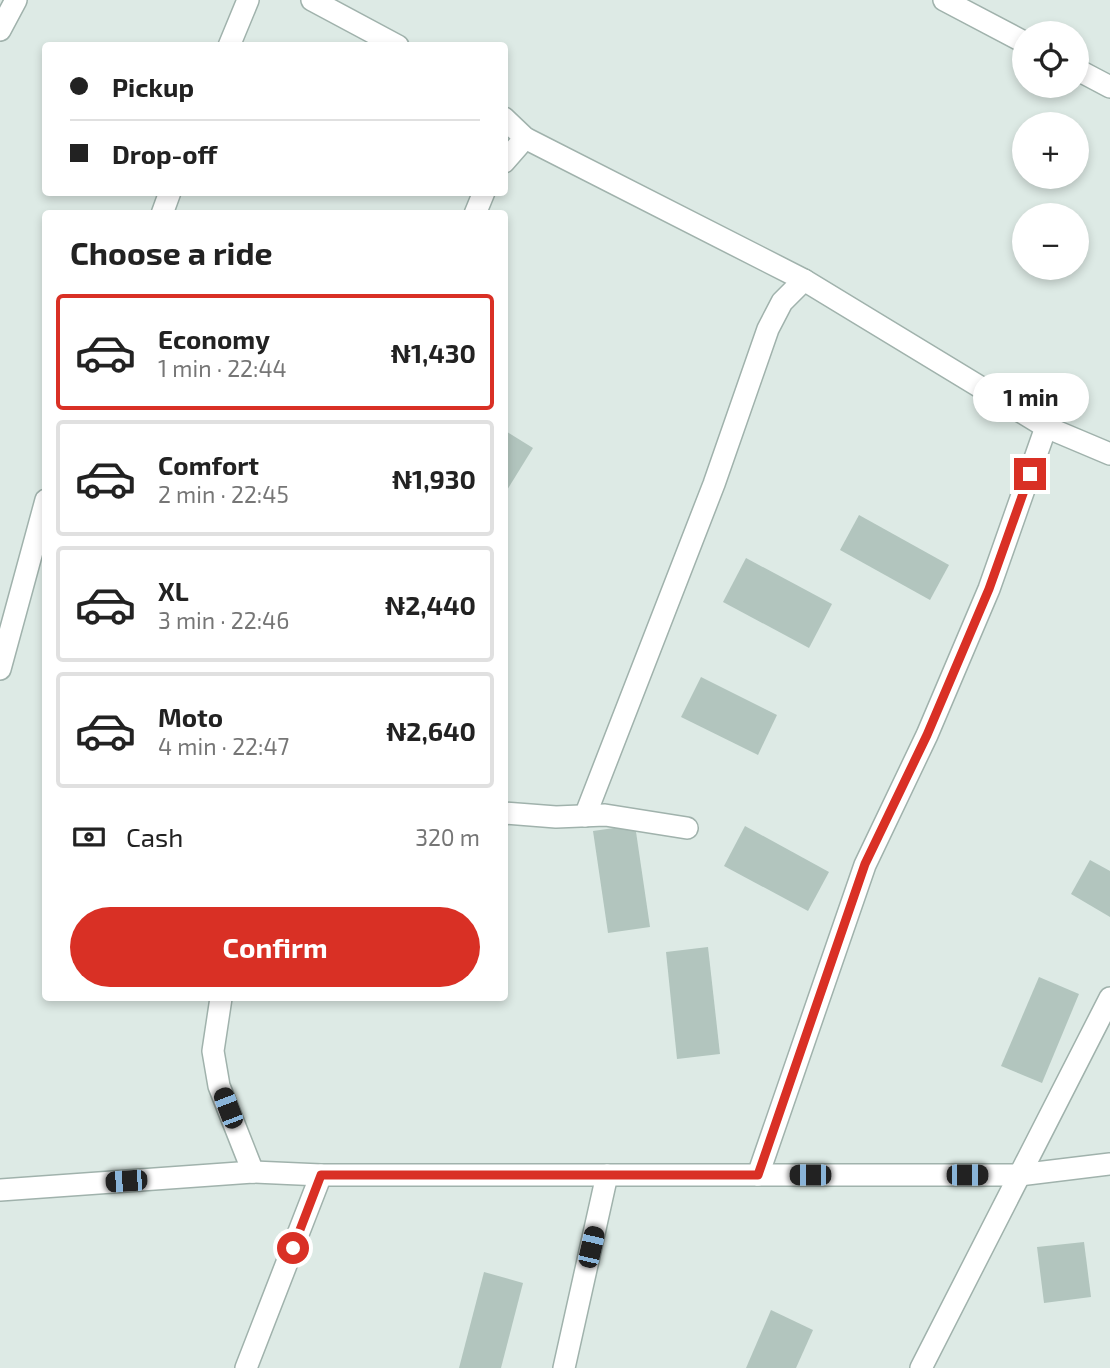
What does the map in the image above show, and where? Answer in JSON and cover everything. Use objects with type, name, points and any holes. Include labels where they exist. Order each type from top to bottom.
[{"type":"street","points":[[0,30],[16,0]]},
{"type":"street","points":[[231,42],[248,0]]},
{"type":"street","points":[[312,0],[391,42]]},
{"type":"street","points":[[944,0],[1012,36]]},
{"type":"street","points":[[1089,76],[1110,87]]},
{"type":"street","points":[[508,122],[526,138],[804,280],[1046,427],[1110,454]]},
{"type":"street","points":[[508,158],[526,138]]},
{"type":"street","points":[[585,816],[714,484],[768,329],[782,302],[804,280]]},
{"type":"street","points":[[758,1175],[865,864],[927,735],[989,589],[1046,427]]},
{"type":"street","points":[[0,669],[42,515]]},
{"type":"street","points":[[508,813],[606,815],[687,828]]},
{"type":"street","points":[[921,1368],[1110,998]]},
{"type":"street","points":[[221,1001],[213,1051],[219,1086],[253,1172]]},
{"type":"street","points":[[0,1190],[253,1172],[321,1175],[1019,1175],[1110,1164]]},
{"type":"street","points":[[246,1368],[321,1175]]},
{"type":"street","points":[[564,1368],[607,1175]]},
{"type":"building","points":[[508,432],[533,448],[508,489]]},
{"type":"building","points":[[859,515],[949,565],[930,600],[840,550]]},
{"type":"building","points":[[746,558],[832,604],[809,648],[723,602]]},
{"type":"building","points":[[701,677],[777,715],[758,755],[681,717]]},
{"type":"building","points":[[635,825],[650,927],[608,933],[593,831]]},
{"type":"building","points":[[745,826],[829,872],[808,911],[724,866]]},
{"type":"building","points":[[1090,860],[1110,871],[1110,917],[1071,894]]},
{"type":"building","points":[[708,947],[720,1054],[677,1059],[666,952]]},
{"type":"building","points":[[1039,977],[1079,994],[1042,1083],[1001,1066]]},
{"type":"building","points":[[1084,1242],[1091,1297],[1044,1303],[1037,1247]]},
{"type":"building","points":[[484,1272],[523,1283],[501,1368],[459,1368]]},
{"type":"building","points":[[771,1310],[813,1330],[796,1368],[746,1368]]},
{"type":"route","points":[[293,1248],[321,1175],[758,1175],[865,864],[927,735],[989,589],[1030,474]]}]
